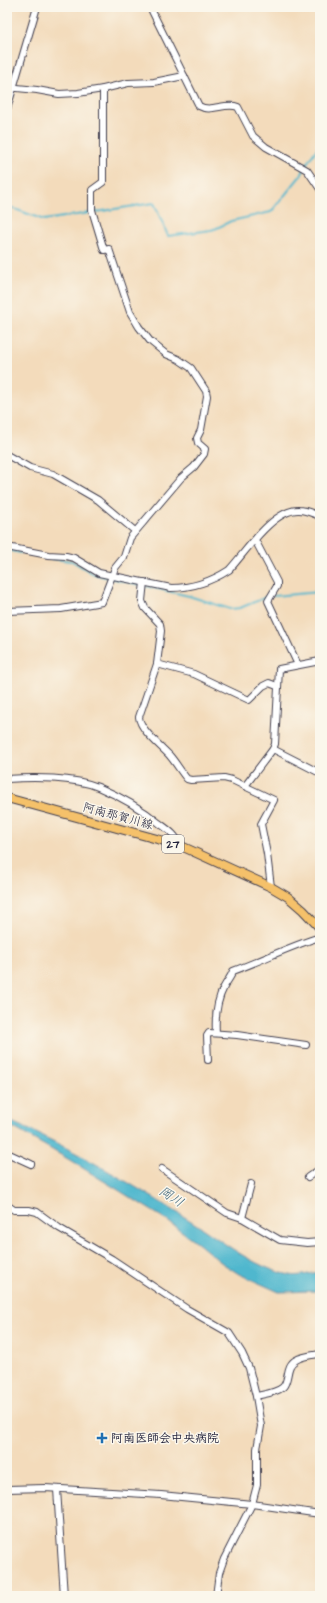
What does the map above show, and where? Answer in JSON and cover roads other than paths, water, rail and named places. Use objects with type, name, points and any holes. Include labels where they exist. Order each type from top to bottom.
[{"type":"main road","name":"阿南那賀川線","points":[[7,798],[179,845],[271,887],[288,897],[320,928]]},
{"type":"street","points":[[7,109],[10,88],[37,7]]},
{"type":"street","points":[[150,7],[199,106],[204,109],[233,105],[238,107],[253,136],[266,147],[307,170],[320,189]]},
{"type":"street","points":[[10,88],[38,90],[59,94],[78,93],[128,83],[154,82],[184,76]]},
{"type":"street","points":[[7,611],[61,609],[99,604],[102,602],[115,568],[124,557],[130,538],[181,478],[194,467],[206,449],[198,443],[197,438],[201,430],[207,396],[206,391],[190,368],[178,358],[166,354],[150,341],[139,327],[130,312],[109,249],[104,250],[93,214],[92,190],[103,182],[103,89]]},
{"type":"street","points":[[7,456],[30,468],[53,474],[98,500],[135,531]]},
{"type":"street","points":[[7,547],[48,555],[74,558],[99,573],[112,578],[144,585],[182,588],[221,575],[229,570],[274,519],[286,512],[299,510],[320,516]]},
{"type":"street","points":[[255,540],[277,582],[277,586],[268,601],[298,665]]},
{"type":"street","points":[[144,585],[142,601],[145,608],[160,624],[161,631],[158,664],[139,718],[140,722],[187,779],[224,778],[232,780],[274,800],[261,824],[267,854],[271,887]]},
{"type":"street","points":[[245,786],[273,749],[275,744],[279,669],[320,661]]},
{"type":"street","points":[[158,664],[194,674],[249,700],[263,686],[269,683],[277,686]]},
{"type":"street","points":[[273,749],[320,773]]},
{"type":"street","points":[[7,779],[27,778],[60,780],[97,787],[151,816],[170,831],[178,840],[179,845]]},
{"type":"street","points":[[216,1033],[215,1017],[220,995],[225,985],[230,980],[233,971],[298,943],[320,937]]},
{"type":"street","points":[[208,1060],[209,1033],[306,1045]]},
{"type":"street","points":[[7,1153],[31,1164]]},
{"type":"street","points":[[162,1169],[227,1213],[242,1218],[280,1240],[307,1243],[320,1242]]},
{"type":"street","points":[[308,1177],[320,1169]]},
{"type":"street","points":[[242,1218],[251,1184]]},
{"type":"street","points":[[7,1206],[14,1210],[29,1210],[37,1212],[59,1228],[118,1263],[187,1309],[230,1335],[242,1353],[249,1368],[261,1426],[258,1449],[257,1485],[252,1504],[219,1573],[216,1596]]},
{"type":"street","points":[[256,1396],[277,1391],[283,1387],[290,1366],[294,1360],[320,1354]]},
{"type":"street","points":[[7,1489],[57,1489],[161,1495],[252,1504],[320,1514]]},
{"type":"street","points":[[57,1489],[64,1596]]},
{"type":"water","points":[[7,1120],[55,1142],[101,1167],[191,1221],[250,1260],[290,1275],[320,1272],[320,1291],[279,1292],[239,1274],[222,1263],[162,1217],[68,1159],[7,1124]]},
{"type":"waterway","points":[[7,206],[44,220],[154,203],[168,236],[211,230],[231,221],[271,212],[302,174],[307,163],[320,144]]},
{"type":"waterway","points":[[7,550],[21,553]]},
{"type":"waterway","points":[[46,558],[72,561],[92,573],[101,576],[189,596],[230,609],[240,608],[269,596]]},
{"type":"waterway","points":[[273,596],[320,592]]},
{"type":"place","name":"阿南医師会中央病院","points":[[102,1438]]},
{"type":"water label","name":"岡川","points":[[172,1196]]}]
